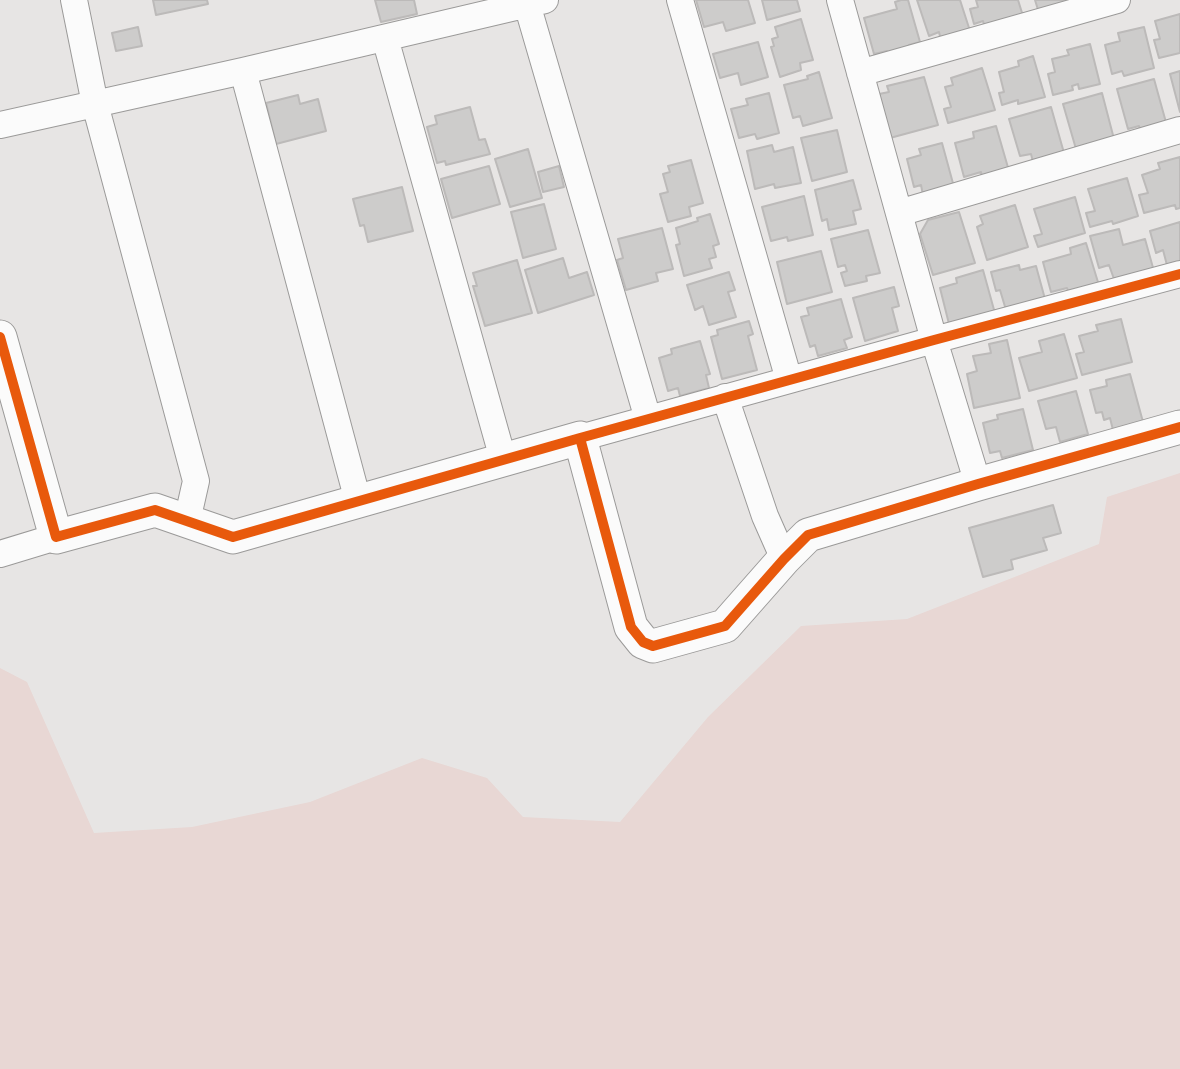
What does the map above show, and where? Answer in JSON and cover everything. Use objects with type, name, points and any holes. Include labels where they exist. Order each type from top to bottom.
[{"type":"street","points":[[74,0],[95,104],[196,481],[187,521]]},
{"type":"street","points":[[680,0],[789,380]]},
{"type":"street","points":[[840,0],[934,340],[978,484]]},
{"type":"street","points":[[860,73],[1117,0]]},
{"type":"street","points":[[0,125],[385,37],[453,10],[536,2],[648,419]]},
{"type":"street","points":[[385,37],[503,459]]},
{"type":"street","points":[[243,71],[358,501]]},
{"type":"street","points":[[899,213],[1180,131]]},
{"type":"street","points":[[0,554],[155,510],[233,537],[725,397],[1180,274]]},
{"type":"street","points":[[0,337],[56,537]]},
{"type":"street","points":[[725,397],[765,516],[784,559]]},
{"type":"street","points":[[580,438],[631,627],[643,642],[653,646],[725,626],[808,535],[1180,427]]},
{"type":"shaded area","points":[[1180,473],[1180,1069],[0,1069],[0,668],[27,682],[94,833],[192,827],[310,802],[422,758],[487,778],[523,817],[620,822],[708,717],[801,626],[907,619],[1099,544],[1107,497]]},
{"type":"building","points":[[153,0],[207,0],[208,4],[156,15]]},
{"type":"building","points":[[375,0],[414,0],[417,14],[381,22]]},
{"type":"building","points":[[696,0],[748,0],[755,23],[726,31],[723,22],[704,27]]},
{"type":"building","points":[[762,0],[797,0],[800,11],[767,20]]},
{"type":"building","points":[[908,0],[920,42],[909,45],[910,49],[888,55],[887,51],[874,54],[864,18],[897,9],[895,2]]},
{"type":"building","points":[[917,0],[960,0],[970,31],[941,41],[939,32],[929,36]]},
{"type":"building","points":[[976,0],[1018,0],[1023,16],[985,28],[983,21],[974,24],[970,9],[978,7]]},
{"type":"building","points":[[1035,0],[1071,0],[1039,13]]},
{"type":"building","points":[[1180,14],[1180,53],[1159,58],[1154,40],[1160,39],[1155,21]]},
{"type":"building","points":[[801,19],[813,60],[800,63],[801,70],[780,77],[771,47],[774,46],[772,39],[778,37],[775,27]]},
{"type":"building","points":[[138,27],[142,46],[116,51],[112,33]]},
{"type":"building","points":[[1144,27],[1154,68],[1124,76],[1122,71],[1112,74],[1105,45],[1120,41],[1118,33]]},
{"type":"building","points":[[758,42],[768,77],[741,85],[738,73],[720,78],[713,54]]},
{"type":"building","points":[[1090,44],[1100,84],[1079,89],[1078,84],[1072,86],[1073,90],[1053,95],[1048,74],[1055,72],[1052,59],[1069,55],[1067,50]]},
{"type":"building","points":[[1033,56],[1045,97],[1002,105],[999,93],[1004,92],[999,72],[1019,66],[1018,61]]},
{"type":"building","points":[[982,68],[995,110],[948,123],[944,109],[951,107],[945,87],[953,85],[951,78]]},
{"type":"building","points":[[1180,71],[1180,112],[1170,74]]},
{"type":"building","points":[[819,72],[832,118],[803,126],[800,116],[793,118],[784,85],[808,79],[807,76]]},
{"type":"building","points":[[924,77],[938,125],[890,138],[879,94],[889,92],[887,86]]},
{"type":"building","points":[[1154,79],[1167,126],[1141,133],[1139,126],[1128,129],[1117,89]]},
{"type":"building","points":[[769,93],[779,133],[757,139],[755,134],[739,138],[731,109],[748,105],[746,99]]},
{"type":"building","points":[[1102,93],[1114,139],[1076,149],[1063,104]]},
{"type":"building","points":[[298,95],[300,104],[318,99],[326,131],[276,144],[266,103]]},
{"type":"building","points":[[470,107],[479,140],[485,139],[490,154],[446,165],[445,161],[437,163],[427,127],[437,124],[435,116]]},
{"type":"building","points":[[1051,107],[1064,153],[1033,162],[1031,154],[1020,156],[1009,119]]},
{"type":"building","points":[[996,126],[1009,171],[982,178],[981,172],[964,177],[955,143],[974,138],[973,132]]},
{"type":"building","points":[[837,130],[847,172],[812,181],[801,138]]},
{"type":"building","points":[[942,143],[954,187],[923,195],[921,185],[914,187],[907,159],[921,155],[919,149]]},
{"type":"building","points":[[772,145],[774,152],[793,147],[801,183],[775,188],[774,184],[755,189],[747,151]]},
{"type":"building","points":[[528,149],[542,198],[510,207],[495,159]]},
{"type":"building","points":[[1180,157],[1180,208],[1176,209],[1175,205],[1144,213],[1139,195],[1148,193],[1142,175],[1160,169],[1158,163]]},
{"type":"building","points":[[691,160],[703,203],[689,207],[691,216],[668,222],[660,194],[668,192],[663,174],[670,172],[668,166]]},
{"type":"building","points":[[489,166],[500,204],[452,218],[441,179]]},
{"type":"building","points":[[559,166],[564,187],[543,192],[538,172]]},
{"type":"building","points":[[1127,178],[1138,216],[1113,224],[1112,221],[1090,227],[1086,213],[1095,211],[1088,189]]},
{"type":"building","points":[[853,180],[861,209],[853,211],[856,224],[829,230],[827,219],[822,221],[815,190]]},
{"type":"building","points":[[402,187],[413,231],[368,242],[364,225],[360,226],[353,199]]},
{"type":"building","points":[[804,196],[813,235],[788,241],[787,237],[771,241],[762,207]]},
{"type":"building","points":[[1075,197],[1085,233],[1038,247],[1034,236],[1042,234],[1034,209]]},
{"type":"building","points":[[544,204],[556,249],[523,258],[511,212]]},
{"type":"building","points":[[1015,205],[1028,247],[987,260],[977,227],[983,224],[980,216]]},
{"type":"building","points":[[959,212],[975,263],[933,275],[920,234],[928,220]]},
{"type":"building","points":[[710,214],[719,244],[713,246],[716,257],[709,259],[712,268],[684,276],[676,245],[680,244],[676,228]]},
{"type":"building","points":[[1180,222],[1180,266],[1168,269],[1163,250],[1156,253],[1150,231]]},
{"type":"building","points":[[662,228],[673,269],[656,273],[658,281],[626,290],[617,260],[623,258],[618,239]]},
{"type":"building","points":[[1119,229],[1123,245],[1145,239],[1155,275],[1114,279],[1109,265],[1099,268],[1090,236]]},
{"type":"building","points":[[868,230],[880,273],[866,276],[867,281],[845,286],[841,273],[847,271],[845,265],[838,267],[831,239]]},
{"type":"building","points":[[1086,243],[1101,292],[1071,299],[1067,288],[1051,292],[1043,262],[1071,254],[1070,248]]},
{"type":"building","points":[[821,251],[832,292],[787,304],[777,262]]},
{"type":"building","points":[[563,258],[569,278],[587,272],[594,295],[538,313],[525,270]]},
{"type":"building","points":[[517,260],[532,313],[485,326],[473,286],[477,286],[473,273]]},
{"type":"building","points":[[1019,265],[1020,270],[1036,266],[1045,299],[1006,310],[1000,290],[996,291],[991,272]]},
{"type":"building","points":[[983,270],[996,317],[949,324],[940,288],[957,283],[956,278]]},
{"type":"building","points":[[729,272],[735,290],[728,292],[736,317],[709,325],[703,306],[695,310],[687,285]]},
{"type":"building","points":[[894,287],[899,306],[892,308],[898,331],[865,341],[853,298]]},
{"type":"building","points":[[841,299],[852,337],[844,340],[847,348],[818,356],[815,345],[810,347],[801,317],[809,315],[807,308]]},
{"type":"building","points":[[1121,319],[1132,362],[1082,375],[1076,354],[1084,352],[1079,336],[1098,331],[1096,325]]},
{"type":"building","points":[[749,321],[753,334],[748,336],[757,370],[722,379],[711,337],[718,335],[717,330]]},
{"type":"building","points":[[1064,334],[1077,378],[1029,391],[1019,358],[1042,352],[1039,341]]},
{"type":"building","points":[[1007,340],[1020,398],[974,408],[967,374],[977,371],[973,356],[991,353],[989,344]]},
{"type":"building","points":[[700,341],[710,374],[706,375],[709,388],[680,396],[678,388],[668,391],[659,358],[672,354],[671,349]]},
{"type":"building","points":[[1130,374],[1143,422],[1113,430],[1110,418],[1104,420],[1102,412],[1096,413],[1090,390],[1107,386],[1106,380]]},
{"type":"building","points":[[1076,391],[1088,434],[1060,442],[1056,427],[1046,429],[1038,401]]},
{"type":"building","points":[[1023,409],[1033,450],[1002,458],[1000,451],[990,453],[983,423],[998,419],[997,415]]},
{"type":"building","points":[[1053,505],[1061,533],[1043,538],[1047,550],[1011,560],[1013,569],[983,577],[969,528]]},
{"type":"cycle path","points":[[580,438],[1180,274]]},
{"type":"cycle path","points":[[0,337],[56,537],[155,510],[233,537],[580,438],[631,627],[643,642],[653,646],[725,626],[808,535],[1180,427]]}]
